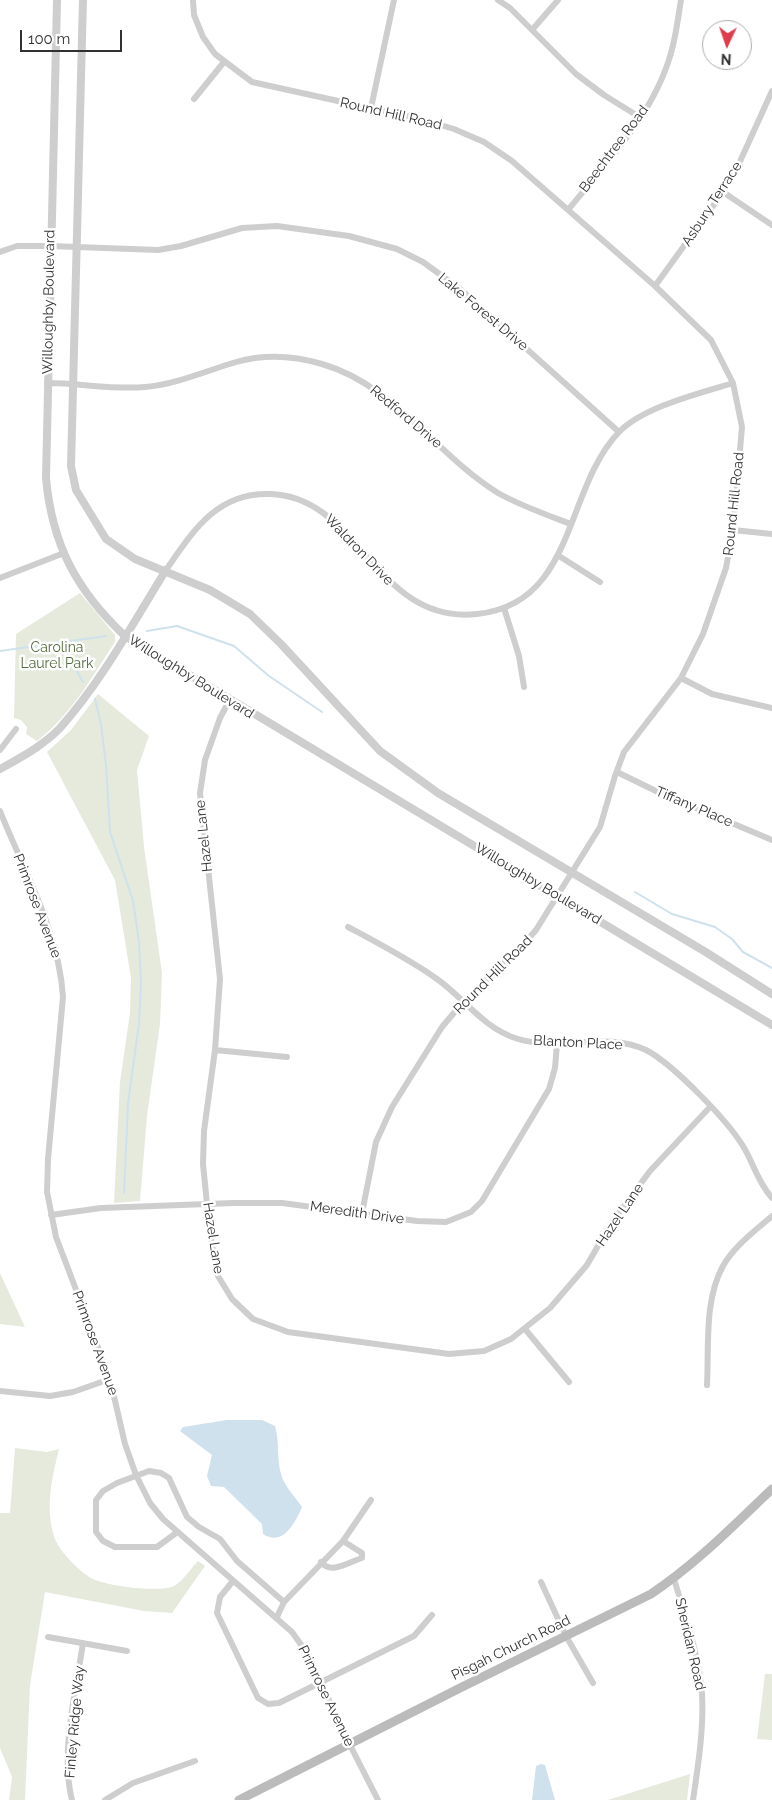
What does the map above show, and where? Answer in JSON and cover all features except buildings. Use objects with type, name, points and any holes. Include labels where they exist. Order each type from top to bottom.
[{"type":"main road","name":"Pisgah Church Road","points":[[239,1800],[651,1594],[674,1579],[718,1541],[772,1489]]},
{"type":"street","name":"Willoughby Boulevard","points":[[57,0],[46,478],[49,507],[64,553],[82,589],[101,614],[125,636],[229,701],[772,1025]]},
{"type":"street","name":"Willoughby Boulevard","points":[[83,0],[75,247],[71,466],[76,490],[106,539],[135,558],[210,590],[250,614],[281,644],[374,746],[405,772],[445,798],[772,994]]},
{"type":"street","name":"Round Hill Road","points":[[193,0],[194,15],[203,37],[215,54],[252,82],[424,120],[454,129],[484,142],[512,161],[655,286],[711,340],[733,383],[742,427],[733,530],[726,568],[716,603],[704,634],[681,678],[639,730],[624,752],[600,827],[536,930],[522,947],[463,1002],[442,1027],[392,1107],[376,1142],[362,1213]]},
{"type":"street","points":[[371,108],[394,0]]},
{"type":"street","points":[[498,0],[510,8],[576,74],[604,95],[641,118]]},
{"type":"street","points":[[532,30],[558,0]]},
{"type":"street","name":"Beechtree Road","points":[[568,210],[641,118],[662,77],[671,54],[681,0]]},
{"type":"street","points":[[194,99],[224,62]]},
{"type":"street","name":"Asbury Terrace","points":[[655,286],[722,192],[741,160],[772,90]]},
{"type":"street","points":[[722,192],[772,225]]},
{"type":"street","name":"Lake Forest Drive","points":[[0,252],[17,246],[158,250],[181,246],[242,228],[276,226],[348,236],[397,249],[423,262],[460,289],[619,432]]},
{"type":"street","name":"Redford Drive","points":[[47,383],[73,383],[118,388],[146,387],[172,383],[239,361],[277,356],[321,364],[347,373],[376,390],[498,492],[571,524]]},
{"type":"street","name":"Waldron Drive","points":[[0,768],[30,750],[59,728],[96,680],[197,525],[236,497],[256,493],[278,494],[292,497],[320,510],[331,519],[392,585],[422,605],[450,614],[478,614],[504,608],[524,597],[547,575],[559,556],[594,469],[619,432],[638,418],[676,400],[733,383]]},
{"type":"street","points":[[733,530],[772,534]]},
{"type":"street","points":[[0,578],[64,553]]},
{"type":"street","points":[[559,556],[600,582]]},
{"type":"street","points":[[504,608],[519,656],[524,687]]},
{"type":"street","points":[[681,678],[712,694],[772,708]]},
{"type":"street","name":"Hazel Lane","points":[[229,701],[220,718],[205,760],[200,793],[220,979],[215,1050],[204,1131],[204,1164],[207,1204],[218,1276],[232,1300],[253,1318],[288,1332],[449,1354],[484,1351],[511,1339],[550,1308],[587,1265],[610,1225],[650,1171],[710,1107]]},
{"type":"street","points":[[0,750],[16,729]]},
{"type":"street","name":"Tiffany Place","points":[[617,772],[658,792],[772,840]]},
{"type":"street","name":"Primrose Avenue","points":[[0,811],[48,928],[58,956],[62,978],[63,997],[48,1159],[47,1192],[50,1215],[77,1295],[110,1379],[125,1444],[136,1475],[150,1502],[176,1533],[277,1617],[292,1632],[307,1653],[350,1746],[378,1800]]},
{"type":"street","name":"Blanton Place","points":[[348,927],[426,970],[448,987],[479,1018],[496,1030],[518,1039],[557,1044],[595,1042],[626,1045],[646,1050],[670,1068],[733,1130],[744,1148],[760,1185],[772,1198]]},
{"type":"street","name":"Meredith Drive","points":[[50,1215],[101,1208],[282,1203],[416,1221],[446,1222],[471,1212],[482,1201],[548,1089],[555,1068],[557,1044]]},
{"type":"street","points":[[215,1050],[287,1057]]},
{"type":"street","points":[[706,1385],[711,1303],[723,1266],[741,1244],[772,1216]]},
{"type":"street","points":[[525,1329],[569,1382]]},
{"type":"street","points":[[0,1391],[50,1396],[73,1392],[110,1379]]},
{"type":"street","points":[[176,1533],[157,1547],[115,1547],[103,1541],[96,1532],[96,1500],[103,1491],[136,1475],[149,1471],[161,1473],[169,1478],[187,1517],[220,1540],[236,1561],[284,1602]]},
{"type":"street","points":[[277,1617],[284,1602],[342,1541],[371,1500]]},
{"type":"street","points":[[320,1562],[327,1568],[334,1568],[362,1558],[362,1553],[342,1541]]},
{"type":"street","name":"Sheridan Road","points":[[674,1579],[690,1634],[702,1695],[693,1800]]},
{"type":"street","points":[[233,1581],[220,1597],[217,1612],[258,1698],[268,1704],[279,1704],[414,1636],[432,1615]]},
{"type":"street","points":[[541,1582],[566,1636],[593,1683]]},
{"type":"street","points":[[48,1637],[127,1651]]},
{"type":"street","name":"Finley Ridge Way","points":[[72,1800],[69,1788],[68,1760],[83,1643]]},
{"type":"street","points":[[105,1800],[133,1783],[195,1760]]},
{"type":"green space","name":"Carolina Laurel Park","points":[[80,593],[115,635],[115,642],[71,707],[37,741],[26,734],[27,727],[21,720],[14,718],[16,634]]},
{"type":"green space","points":[[98,694],[149,736],[137,770],[144,847],[162,973],[160,1024],[147,1116],[140,1201],[114,1203],[120,1082],[130,1013],[131,978],[115,880],[47,752],[71,730]]},
{"type":"green space","points":[[0,1273],[25,1327],[0,1324]]},
{"type":"green space","points":[[15,1448],[47,1452],[59,1449],[50,1492],[51,1525],[59,1547],[69,1559],[91,1578],[108,1584],[132,1588],[167,1588],[181,1581],[198,1561],[205,1566],[172,1613],[144,1611],[45,1592],[30,1685],[25,1800],[9,1800],[12,1777],[0,1748],[0,1513],[10,1513]]},
{"type":"green space","points":[[765,1674],[772,1674],[772,1740],[757,1739]]},
{"type":"green space","points":[[690,1774],[687,1800],[608,1800]]},
{"type":"water","points":[[227,1420],[262,1420],[275,1426],[282,1477],[302,1507],[292,1526],[277,1538],[263,1534],[262,1524],[224,1487],[211,1486],[207,1476],[212,1455],[180,1431],[183,1427]]},
{"type":"water","points":[[545,1765],[555,1800],[532,1800],[536,1766]]},
{"type":"waterway","points":[[147,631],[177,626],[234,646],[269,676],[322,712]]},
{"type":"waterway","points":[[0,651],[106,636]]},
{"type":"waterway","points":[[61,642],[83,682]]},
{"type":"waterway","points":[[95,699],[101,724],[106,765],[110,832],[133,901],[139,942],[141,982],[139,1023],[128,1104],[124,1193]]},
{"type":"waterway","points":[[635,892],[672,914],[715,927],[732,939],[743,952],[772,968]]}]
